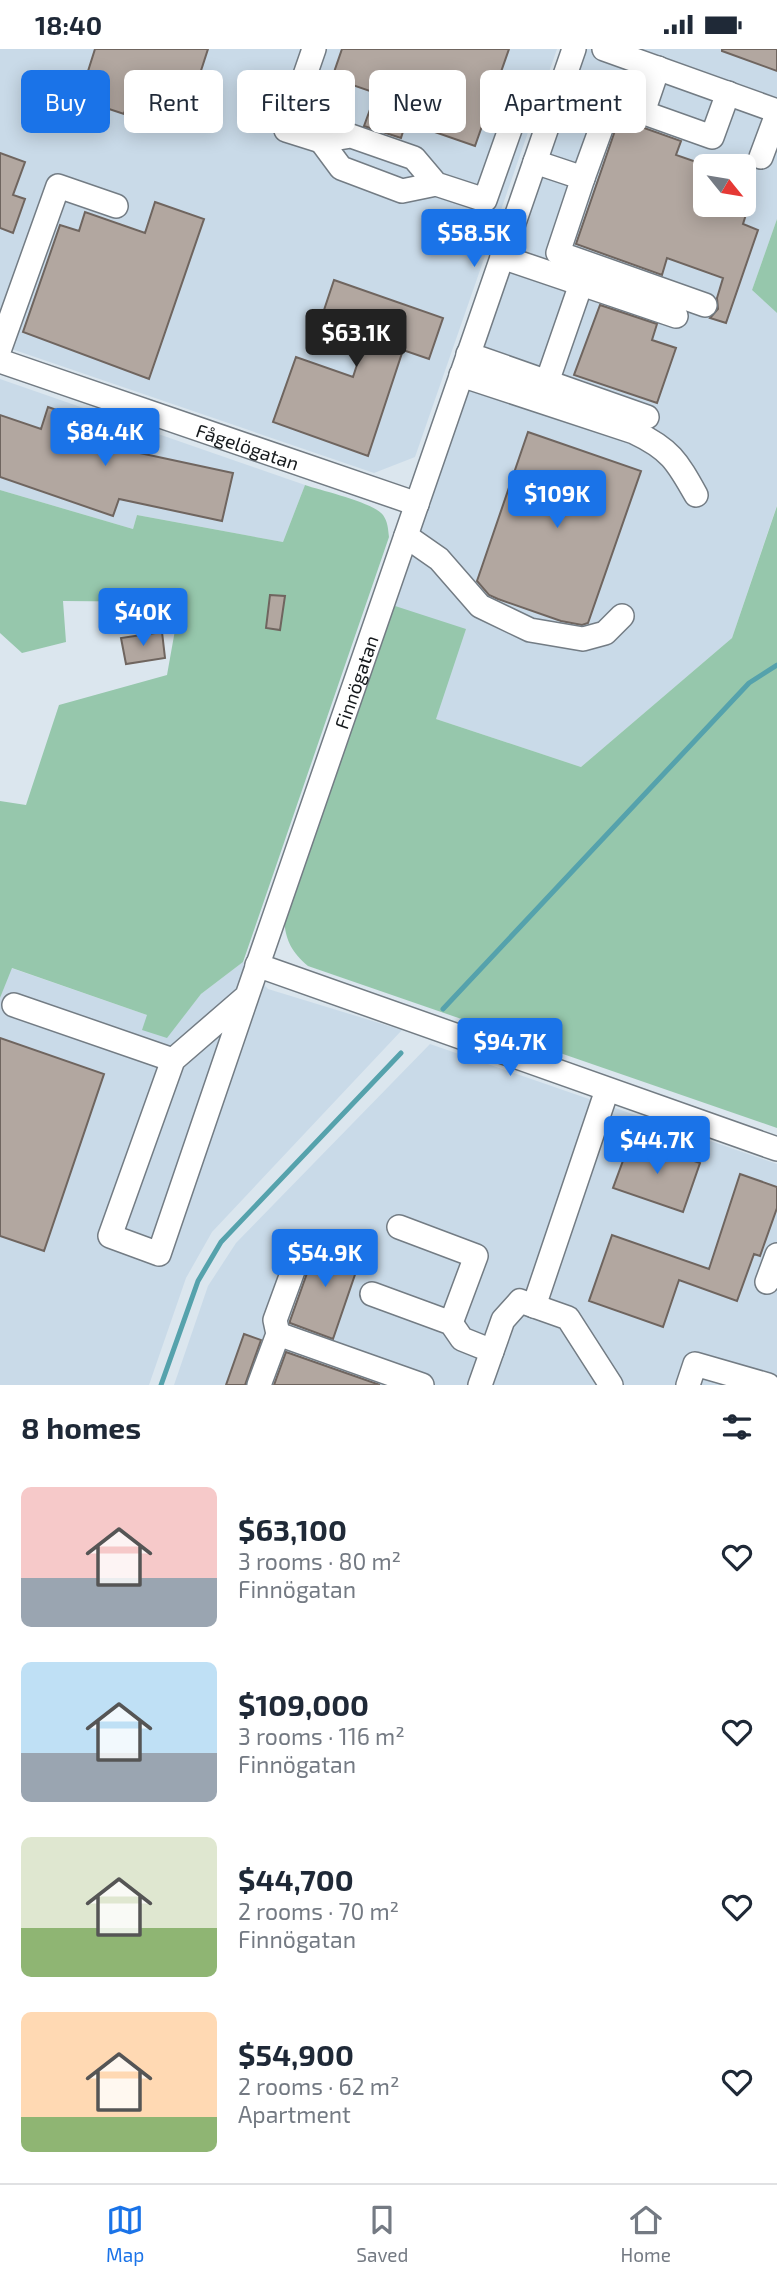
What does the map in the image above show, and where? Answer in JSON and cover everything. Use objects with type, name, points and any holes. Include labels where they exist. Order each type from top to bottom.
[{"type":"street","points":[[314,49],[286,130],[321,141],[351,136],[414,158],[436,184]]},
{"type":"street","name":"Finnögatan","points":[[567,70],[574,49]]},
{"type":"street","points":[[604,49],[777,112],[761,157]]},
{"type":"street","points":[[646,104],[659,68]]},
{"type":"street","points":[[646,113],[712,137],[728,93]]},
{"type":"street","points":[[321,141],[341,168],[402,191],[436,184],[485,200],[509,133]]},
{"type":"street","name":"Finnögatan","points":[[173,1060],[110,1236],[159,1254],[545,133]]},
{"type":"street","points":[[599,133],[558,253],[705,305]]},
{"type":"street","points":[[535,162],[583,178]]},
{"type":"street","points":[[0,348],[58,186],[116,206]]},
{"type":"street","points":[[502,257],[676,316]]},
{"type":"street","points":[[547,382],[581,284]]},
{"type":"street","name":"Fågelögatan","points":[[0,361],[417,504]]},
{"type":"street","points":[[465,365],[547,382],[647,417]]},
{"type":"street","points":[[465,365],[657,443],[678,463],[696,495]]},
{"type":"street","points":[[406,535],[439,559],[480,605],[530,630],[583,639],[605,633],[622,616]]},
{"type":"street","points":[[257,965],[777,1149]]},
{"type":"street","points":[[14,1005],[173,1060],[247,996]]},
{"type":"street","points":[[534,1306],[607,1090]]},
{"type":"street","points":[[399,1227],[476,1256],[451,1323]]},
{"type":"street","points":[[767,1282],[777,1255]]},
{"type":"street","points":[[259,1385],[278,1334],[275,1320],[298,1257]]},
{"type":"street","points":[[372,1294],[451,1323],[462,1339],[492,1351]]},
{"type":"street","points":[[480,1385],[503,1320],[520,1301],[568,1318],[611,1385]]},
{"type":"street","points":[[278,1334],[422,1385]]},
{"type":"street","points":[[688,1385],[695,1364],[768,1385]]},
{"type":"shaded area","points":[[0,49],[557,49],[550,70],[480,70],[480,133],[528,133],[415,457],[374,473],[0,345]]},
{"type":"shaded area","points":[[584,49],[777,49],[777,219],[752,290],[777,313],[777,505],[732,638],[581,767],[436,719],[392,605],[555,133],[646,133],[646,70],[577,70]]},
{"type":"shaded area","points":[[0,379],[305,485],[283,542],[137,515],[133,529],[0,490]]},
{"type":"shaded area","points":[[243,962],[268,989],[402,1030],[212,1232],[186,1278],[149,1385],[0,1385],[0,998],[11,968],[147,1015],[167,1037],[201,994]]},
{"type":"shaded area","points":[[430,1044],[777,1164],[777,1385],[174,1385],[208,1286],[236,1243]]},
{"type":"green space","points":[[777,219],[777,313],[752,290]]},
{"type":"green space","points":[[305,485],[358,501],[377,510],[386,520],[389,537],[243,962],[201,994],[167,1038],[142,1030],[147,1015],[12,968],[0,998],[0,801],[26,805],[59,705],[167,675],[180,602],[63,601],[66,642],[22,653],[0,633],[0,490],[133,529],[137,515],[283,542]]},
{"type":"green space","points":[[777,506],[777,1128],[308,966],[298,956],[288,941],[284,920],[392,605],[466,629],[436,719],[581,767],[732,638]]},
{"type":"building","points":[[95,49],[208,49],[201,70],[124,70],[124,114],[110,109],[110,70],[88,70]]},
{"type":"building","points":[[342,49],[509,49],[502,70],[480,70],[480,132],[475,146],[438,133],[466,133],[466,70],[369,70],[369,91],[355,86],[355,70],[335,70]]},
{"type":"building","points":[[777,49],[777,71],[722,51]]},
{"type":"building","points":[[369,112],[369,128],[364,126]]},
{"type":"building","points":[[646,129],[681,141],[676,155],[693,161],[693,217],[745,217],[743,224],[758,230],[726,323],[710,318],[718,309],[717,298],[723,278],[667,258],[662,275],[576,244],[614,133],[646,133]]},
{"type":"building","points":[[386,133],[403,133],[401,138]]},
{"type":"building","points":[[0,153],[25,162],[13,195],[25,199],[13,233],[0,228]]},
{"type":"building","points":[[155,202],[204,219],[149,379],[23,332],[60,225],[79,231],[85,212],[145,233]]},
{"type":"building","points":[[334,280],[443,318],[429,359],[403,350],[368,456],[273,422],[296,357],[353,377],[366,337],[320,322]]},
{"type":"building","points":[[600,305],[657,324],[652,340],[676,348],[657,403],[574,375]]},
{"type":"building","points":[[48,407],[140,439],[135,452],[233,473],[222,521],[119,499],[113,516],[0,477],[0,415],[41,429]]},
{"type":"building","points":[[528,432],[641,471],[588,623],[582,625],[561,621],[498,599],[489,595],[477,581]]},
{"type":"building","points":[[270,595],[285,596],[280,630],[266,628]]},
{"type":"building","points":[[162,632],[165,658],[126,664],[121,638]]},
{"type":"building","points":[[0,1038],[104,1074],[44,1251],[0,1236]]},
{"type":"building","points":[[631,1139],[700,1163],[683,1212],[613,1188]]},
{"type":"building","points":[[740,1174],[777,1187],[777,1208],[760,1256],[754,1254],[737,1301],[679,1280],[663,1327],[589,1301],[612,1235],[709,1269]]},
{"type":"building","points":[[314,1240],[361,1257],[333,1339],[290,1323],[311,1262],[310,1251]]},
{"type":"building","points":[[244,1334],[261,1340],[245,1385],[226,1385]]},
{"type":"building","points":[[286,1352],[380,1385],[274,1385]]},
{"type":"waterway","points":[[443,1009],[749,683],[777,665]]},
{"type":"waterway","points":[[161,1385],[198,1281],[221,1242],[401,1053]]}]
